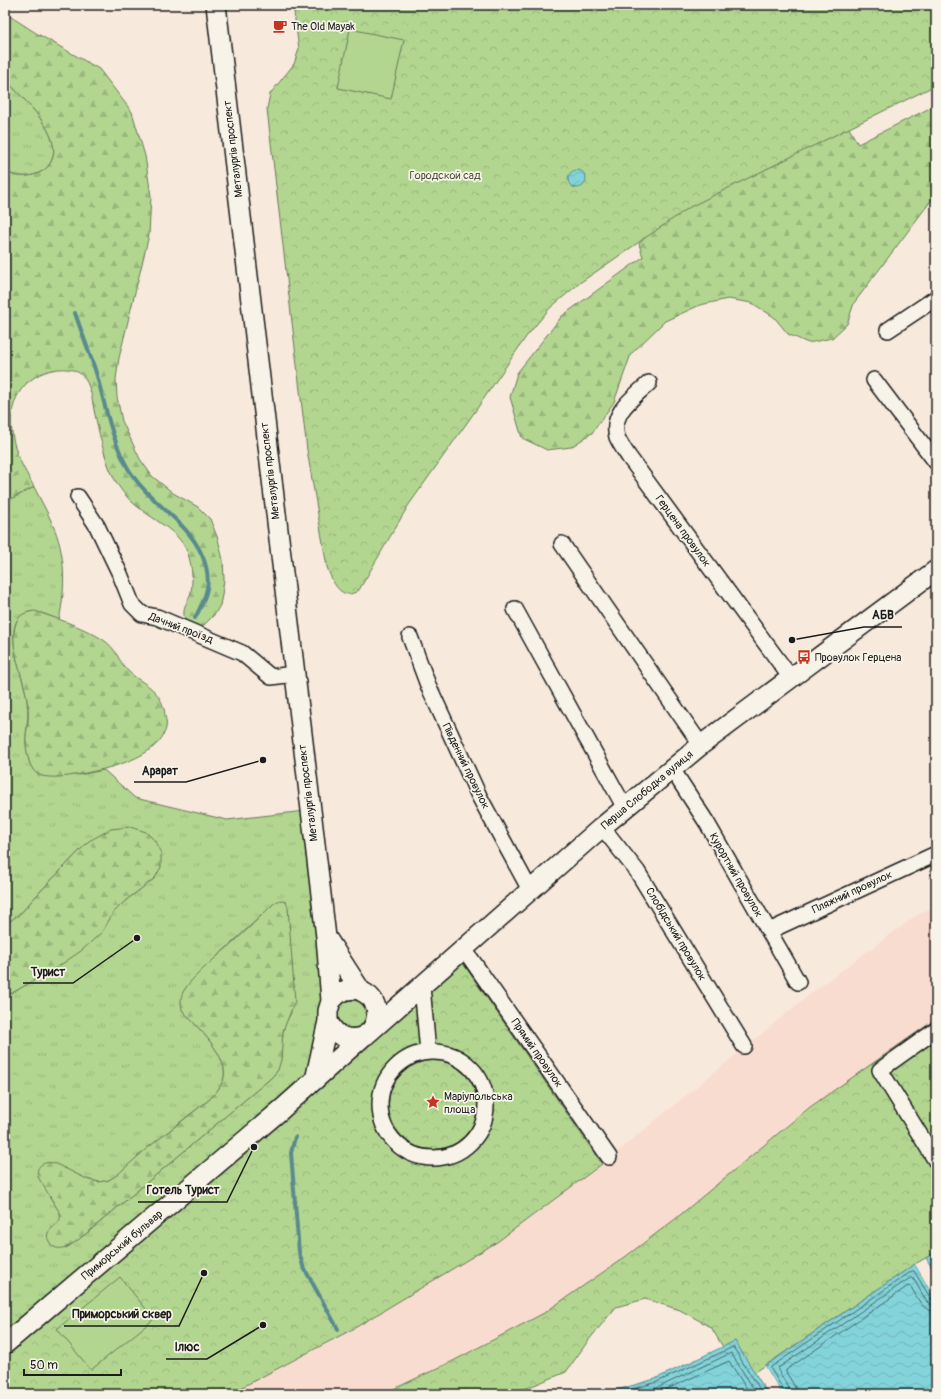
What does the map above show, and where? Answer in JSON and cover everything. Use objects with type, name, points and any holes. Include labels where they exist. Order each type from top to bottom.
[{"type":"street","name":"Металургів проспект","points":[[216,5],[326,937],[331,1001]]},
{"type":"street","points":[[888,330],[936,298]]},
{"type":"street","points":[[874,380],[936,462]]},
{"type":"street","name":"Герцена провулок","points":[[649,383],[622,409],[616,423],[618,438],[629,457],[791,678]]},
{"type":"street","name":"Дачний проїзд","points":[[78,497],[97,526],[120,574],[132,604],[142,614],[157,617],[242,653],[271,677],[294,674]]},
{"type":"street","points":[[562,544],[701,746]]},
{"type":"street","name":"Перша Слободка вулиця","points":[[369,1032],[602,827],[672,769],[936,570]]},
{"type":"street","points":[[515,609],[625,808]]},
{"type":"street","name":"Південний провулок","points":[[410,637],[428,685],[476,789],[530,890]]},
{"type":"street","name":"Курортний провулок","points":[[672,769],[707,823],[798,982]]},
{"type":"street","name":"Слобідський провулок","points":[[602,827],[638,871],[744,1046]]},
{"type":"street","name":"Пляжний провулок","points":[[769,931],[936,854]]},
{"type":"street","points":[[326,937],[377,1012],[377,1018],[369,1032],[356,1039],[346,1038],[337,1034],[328,1021]]},
{"type":"street","name":"Прямий провулок","points":[[464,949],[609,1157]]},
{"type":"street","points":[[422,986],[428,1052]]},
{"type":"street","points":[[315,1080],[328,1021],[328,1011],[331,1001],[338,994],[346,990],[356,989],[367,996],[399,1006]]},
{"type":"street","points":[[936,1030],[880,1070],[936,1161]]},
{"type":"street","name":"Приморський бульвар","points":[[5,1344],[315,1080],[369,1032]]},
{"type":"street","points":[[428,1052],[445,1053],[461,1060],[474,1071],[484,1088],[487,1107],[482,1126],[472,1142],[456,1153],[438,1159],[418,1157],[401,1148],[388,1134],[380,1117],[380,1098],[386,1079],[396,1066],[411,1056],[428,1052]]},
{"type":"shaded area","points":[[936,905],[936,1019],[810,1107],[674,1220],[625,1257],[544,1313],[453,1361],[383,1394],[229,1394],[353,1329],[497,1242],[602,1164],[815,990],[911,919]]},
{"type":"green space","name":"Городской сад","points":[[293,5],[936,5],[936,85],[690,207],[581,282],[550,308],[526,337],[408,506],[359,590],[347,594],[338,589],[327,567],[307,450],[267,109],[270,94],[294,64],[299,49]]},
{"type":"green space","points":[[5,13],[36,33],[99,69],[132,112],[145,156],[151,196],[149,235],[119,358],[116,379],[117,397],[122,421],[140,459],[152,476],[173,493],[198,507],[210,519],[218,539],[223,560],[224,579],[222,595],[220,605],[215,614],[202,627],[189,624],[184,615],[185,606],[191,594],[192,583],[191,565],[186,548],[168,528],[134,504],[117,484],[104,451],[89,386],[78,372],[63,369],[44,373],[35,377],[26,384],[19,393],[14,403],[12,413],[12,436],[22,465],[34,487],[5,502],[5,172],[15,175],[29,176],[43,171],[51,162],[54,151],[52,140],[40,118],[31,106],[5,79]]},
{"type":"green space","points":[[350,29],[404,40],[391,99],[338,88]]},
{"type":"green space","points":[[5,79],[31,106],[47,129],[52,140],[54,151],[51,162],[43,171],[33,175],[20,176],[5,172]]},
{"type":"green space","points":[[936,105],[936,194],[854,303],[847,324],[832,338],[808,343],[788,334],[774,317],[752,303],[728,299],[700,305],[665,321],[631,354],[614,402],[592,433],[571,447],[547,450],[522,438],[510,397],[517,373],[562,316],[643,257],[639,244],[652,229],[636,204],[846,123],[858,144]]},
{"type":"green space","points":[[34,487],[57,534],[62,558],[64,583],[59,620],[42,613],[30,612],[24,614],[17,620],[14,630],[16,654],[27,700],[28,714],[26,743],[29,761],[79,775],[104,770],[135,798],[227,820],[305,811],[325,999],[311,1075],[5,1333],[5,997],[59,966],[102,932],[113,913],[125,901],[155,878],[89,841],[22,912],[5,925],[5,502]],"holes":[[[276,902],[288,907],[291,1013],[283,1031],[278,1070],[271,1078],[87,1233],[65,1248],[50,1231],[59,1222],[61,1215],[49,1197],[79,1176],[98,1182],[114,1178],[144,1151],[216,1093],[223,1081],[224,1072],[222,1062],[211,1043],[182,1010],[208,965]]]},
{"type":"green space","points":[[35,611],[78,627],[102,639],[111,647],[128,671],[148,685],[155,692],[163,706],[166,723],[166,728],[162,737],[156,745],[137,757],[104,769],[56,777],[41,776],[33,770],[29,761],[26,745],[28,725],[27,702],[17,662],[14,632],[19,617]]},
{"type":"green space","points":[[130,827],[146,832],[155,841],[161,853],[161,867],[155,878],[125,901],[113,913],[102,932],[81,951],[59,966],[5,997],[5,925],[22,912],[89,841],[111,829]]},
{"type":"green space","points":[[280,900],[286,902],[288,907],[295,1001],[283,1031],[281,1060],[278,1070],[271,1078],[83,1236],[73,1244],[56,1248],[52,1245],[47,1235],[59,1221],[60,1213],[38,1177],[37,1173],[39,1167],[46,1163],[54,1163],[89,1180],[99,1182],[109,1180],[214,1095],[223,1081],[224,1072],[222,1062],[211,1043],[182,1010],[182,994],[199,973],[233,943],[273,904]]},
{"type":"green space","points":[[462,962],[602,1164],[497,1242],[353,1329],[229,1394],[5,1394],[5,1354],[287,1115]]},
{"type":"green space","points":[[352,1000],[362,1004],[366,1014],[362,1024],[352,1028],[342,1024],[338,1014],[342,1004]]},
{"type":"green space","points":[[936,1019],[936,1252],[915,1264],[754,1373],[735,1341],[723,1347],[711,1327],[680,1310],[645,1299],[616,1307],[588,1341],[566,1372],[527,1388],[505,1394],[383,1394],[453,1361],[544,1313],[625,1257],[674,1220],[810,1107]]},
{"type":"green space","points":[[120,1277],[154,1319],[91,1370],[57,1329]]},
{"type":"water","points":[[577,170],[583,173],[586,179],[583,185],[577,188],[571,185],[568,179],[571,173]]},
{"type":"water","points":[[936,1252],[936,1275],[926,1258]]},
{"type":"water","points":[[915,1264],[936,1300],[936,1394],[782,1394],[765,1366]]},
{"type":"water","points":[[735,1341],[768,1394],[603,1394],[655,1379]]},
{"type":"pier","points":[[916,1263],[936,1296],[936,1300],[915,1264]]},
{"type":"pier","points":[[765,1366],[782,1394],[779,1394],[763,1367]]},
{"type":"waterway","points":[[75,313],[95,368],[114,436],[123,459],[137,482],[178,521],[195,543],[202,555],[208,580],[203,602],[195,618]]},
{"type":"waterway","points":[[295,1137],[291,1153],[299,1252],[303,1266],[338,1329]]},
{"type":"place","name":"The Old Mayak","points":[[280,26]]},
{"type":"place","name":"АБВ","points":[[792,640]]},
{"type":"place","name":"Провулок Герцена","points":[[804,657]]},
{"type":"place","name":"Арарат","points":[[263,760]]},
{"type":"place","name":"Турист","points":[[137,938]]},
{"type":"place","name":"Маріупольська площа","points":[[433,1102]]},
{"type":"place","name":"Готель Турист","points":[[254,1147]]},
{"type":"place","name":"Приморський сквер","points":[[204,1273]]},
{"type":"place","name":"Ілюс","points":[[263,1325]]}]
